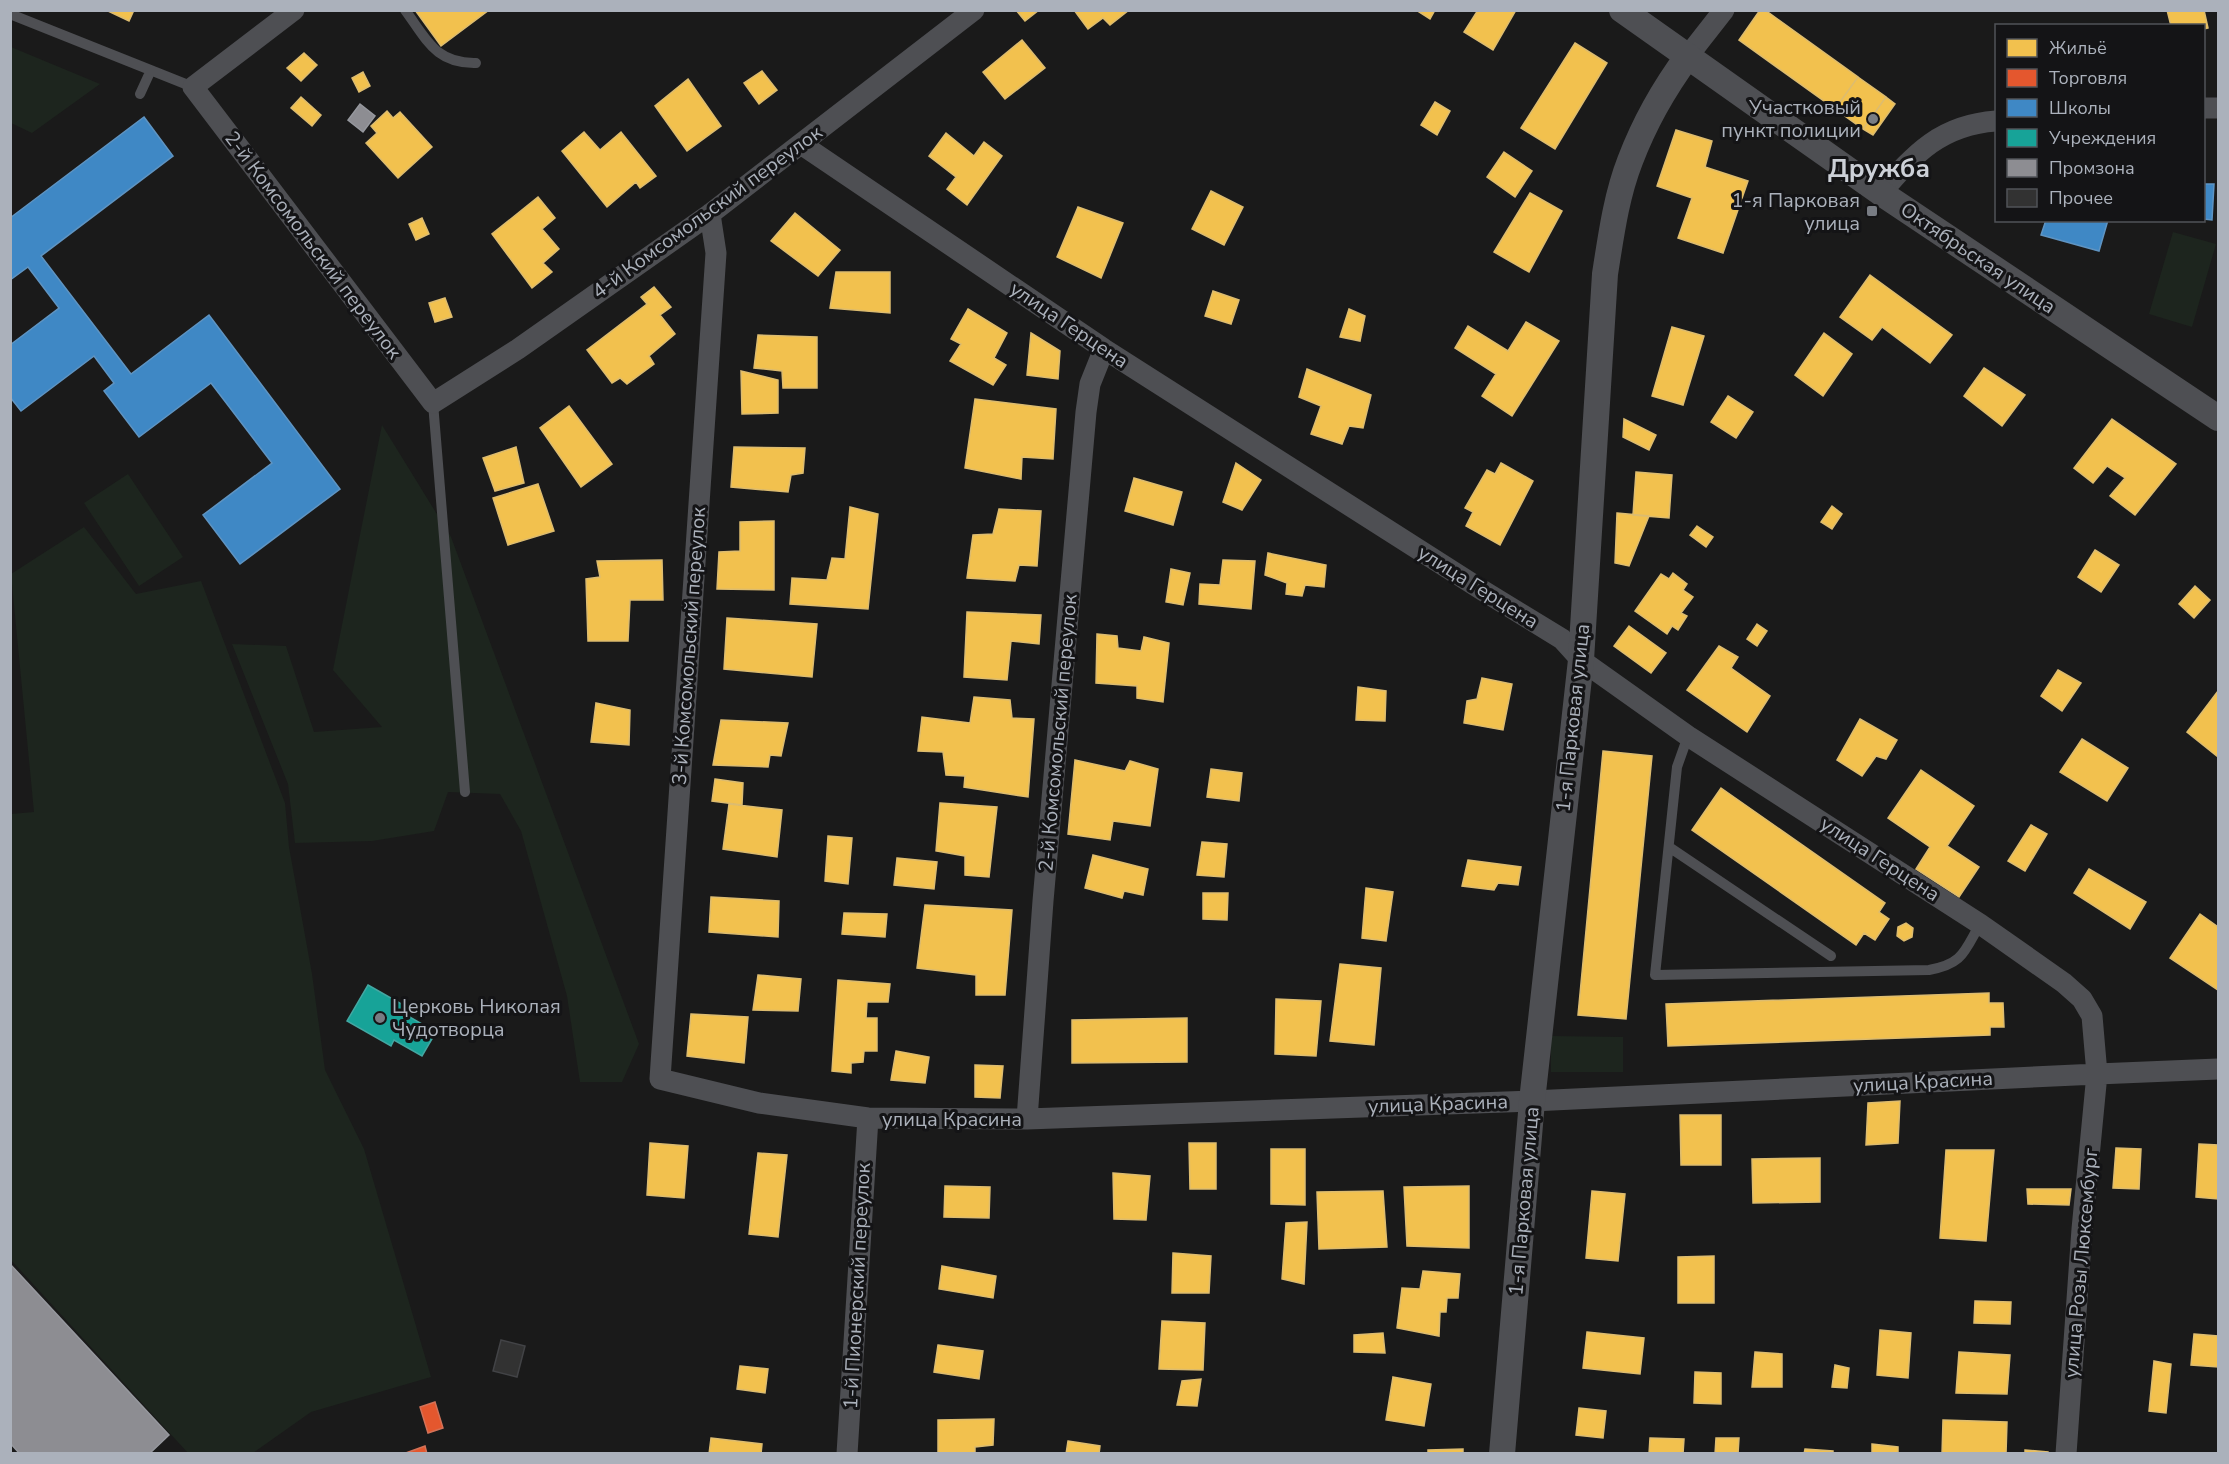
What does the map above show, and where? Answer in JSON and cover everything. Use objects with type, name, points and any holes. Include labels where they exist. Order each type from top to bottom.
[{"type":"street","points":[[193,87],[294,10]]},
{"type":"street","name":"4-й Комсомольский переулок","points":[[433,403],[518,349],[710,214],[974,10]]},
{"type":"street","name":"Октябрьская улица","points":[[1622,10],[1881,193],[2218,418]]},
{"type":"street","name":"1-я Парковая улица","points":[[1502,1454],[1532,1101],[1581,660],[1605,274],[1615,213],[1630,162],[1644,128],[1677,71],[1724,10]]},
{"type":"street","name":"2-й Комсомольский переулок","points":[[193,87],[433,403]]},
{"type":"street","points":[[1881,193],[1924,147],[1948,131],[1995,121]]},
{"type":"street","name":"улица Герцена","points":[[801,144],[1104,349],[1562,639],[1581,660],[1688,736],[1980,924],[2064,983],[2082,999],[2092,1016],[2097,1074]]},
{"type":"street","name":"3-й Комсомольский переулок","points":[[660,1079],[716,253],[710,214]]},
{"type":"street","name":"2-й Комсомольский переулок","points":[[1027,1119],[1043,901],[1086,412],[1090,384],[1104,349]]},
{"type":"street","name":"улица Красина","points":[[660,1079],[759,1103],[868,1118],[1027,1119],[1532,1101],[2218,1070]]},
{"type":"street","name":"улица Розы Люксембург","points":[[2066,1454],[2082,1229],[2097,1074]]},
{"type":"street","name":"1-й Пионерский переулок","points":[[847,1454],[868,1118]]},
{"type":"lane","points":[[405,10],[433,48],[446,59],[460,63],[477,63]]},
{"type":"lane","points":[[10,14],[193,87]]},
{"type":"lane","points":[[141,94],[151,70]]},
{"type":"lane","points":[[433,403],[465,792]]},
{"type":"lane","points":[[1688,736],[1677,767],[1655,975],[1929,970],[1947,967],[1958,960],[1980,924]]},
{"type":"lane","points":[[1669,847],[1831,956]]},
{"type":"shaded area","points":[[11,47],[100,84],[32,133],[11,123]]},
{"type":"shaded area","points":[[2173,232],[2216,244],[2192,327],[2149,314]]},
{"type":"shaded area","points":[[382,425],[451,537],[639,1044],[622,1082],[580,1082],[567,996],[521,831],[500,794],[448,792],[434,831],[372,841],[295,843],[288,784],[232,644],[286,646],[314,732],[382,727],[333,670]]},
{"type":"shaded area","points":[[128,474],[183,557],[139,586],[84,503]]},
{"type":"shaded area","points":[[84,527],[136,594],[201,581],[285,803],[289,847],[312,974],[325,1070],[364,1149],[431,1377],[311,1412],[253,1453],[188,1453],[11,1260],[11,814],[34,812],[11,574]]},
{"type":"shaded area","points":[[1551,1036],[1623,1037],[1623,1072],[1551,1072]]},
{"type":"building: Жильё","points":[[106,10],[134,10],[129,21]]},
{"type":"building: Жильё","points":[[415,10],[489,10],[441,46]]},
{"type":"building: Жильё","points":[[1016,10],[1039,10],[1025,21]]},
{"type":"building: Жильё","points":[[1074,10],[1129,10],[1110,25],[1103,18],[1088,29]]},
{"type":"building: Жильё","points":[[1416,10],[1435,10],[1430,19]]},
{"type":"building: Жильё","points":[[1478,10],[1516,10],[1493,50],[1464,32]]},
{"type":"building: Жильё","points":[[1760,10],[1765,10],[1858,77],[1835,109],[1739,40]]},
{"type":"building: Жильё","points":[[2167,10],[2204,10],[2208,28],[2205,29],[2205,24],[2170,24]]},
{"type":"building: Жильё","points":[[1022,40],[1045,68],[1005,99],[983,72]]},
{"type":"building: Жильё","points":[[1575,43],[1607,63],[1555,149],[1521,128]]},
{"type":"building: Жильё","points":[[304,53],[317,65],[301,81],[287,68]]},
{"type":"building: Жильё","points":[[762,71],[777,90],[759,104],[744,83]]},
{"type":"building: Жильё","points":[[363,72],[370,86],[359,92],[352,78]]},
{"type":"building: Жильё","points":[[1858,77],[1886,97],[1863,129],[1835,109]]},
{"type":"building: Жильё","points":[[688,79],[721,126],[687,151],[655,106]]},
{"type":"building: Жильё","points":[[301,97],[321,115],[312,126],[291,108]]},
{"type":"building: Жильё","points":[[1886,97],[1895,104],[1873,135],[1863,129]]},
{"type":"building: Жильё","points":[[1435,102],[1450,111],[1437,135],[1421,125]]},
{"type":"building: Жильё","points":[[387,111],[393,118],[400,112],[432,147],[398,178],[366,143],[377,133],[371,126]]},
{"type":"building: Жильё","points":[[1676,130],[1712,141],[1705,167],[1748,181],[1723,253],[1678,238],[1692,198],[1657,186]]},
{"type":"building: Жильё","points":[[584,132],[600,150],[621,132],[656,176],[640,188],[636,182],[607,207],[562,151]]},
{"type":"building: Жильё","points":[[946,133],[974,156],[984,142],[1002,156],[967,205],[947,189],[956,177],[929,156]]},
{"type":"building: Жильё","points":[[1504,152],[1532,171],[1515,197],[1487,177]]},
{"type":"building: Жильё","points":[[1211,191],[1243,207],[1224,245],[1192,229]]},
{"type":"building: Жильё","points":[[1530,193],[1562,211],[1529,272],[1494,252]]},
{"type":"building: Жильё","points":[[538,197],[555,218],[542,229],[559,249],[543,263],[552,272],[532,288],[492,234]]},
{"type":"building: Жильё","points":[[1078,207],[1123,223],[1101,278],[1057,257]]},
{"type":"building: Жильё","points":[[795,213],[840,250],[818,276],[771,241]]},
{"type":"building: Жильё","points":[[422,218],[429,234],[416,240],[409,224]]},
{"type":"building: Жильё","points":[[836,272],[890,272],[890,313],[830,308]]},
{"type":"building: Жильё","points":[[1870,275],[1952,335],[1930,363],[1882,327],[1872,340],[1840,317]]},
{"type":"building: Жильё","points":[[654,287],[671,307],[660,315],[675,334],[649,356],[654,364],[627,384],[620,378],[612,383],[587,350],[647,304],[641,297]]},
{"type":"building: Жильё","points":[[1213,291],[1239,300],[1231,324],[1205,316]]},
{"type":"building: Жильё","points":[[445,298],[452,317],[435,322],[429,303]]},
{"type":"building: Жильё","points":[[968,309],[1007,333],[994,358],[1006,365],[993,385],[950,361],[961,344],[951,339]]},
{"type":"building: Жильё","points":[[1349,309],[1365,316],[1360,341],[1340,337]]},
{"type":"building: Жильё","points":[[1526,322],[1559,341],[1512,416],[1482,396],[1496,374],[1455,348],[1468,326],[1508,351]]},
{"type":"building: Жильё","points":[[1672,327],[1704,336],[1683,405],[1652,396]]},
{"type":"building: Жильё","points":[[1031,333],[1060,351],[1058,379],[1027,375]]},
{"type":"building: Жильё","points":[[1824,333],[1852,354],[1823,396],[1795,375]]},
{"type":"building: Жильё","points":[[758,335],[817,337],[817,388],[783,388],[782,371],[754,368]]},
{"type":"building: Жильё","points":[[1984,368],[2025,395],[2002,426],[1964,396]]},
{"type":"building: Жильё","points":[[1307,369],[1371,395],[1363,428],[1349,426],[1342,444],[1311,434],[1321,406],[1299,397]]},
{"type":"building: Жильё","points":[[741,371],[778,380],[778,413],[742,414]]},
{"type":"building: Жильё","points":[[1728,396],[1753,412],[1736,438],[1711,422]]},
{"type":"building: Жильё","points":[[975,399],[1056,409],[1053,459],[1022,457],[1021,479],[965,468]]},
{"type":"building: Жильё","points":[[569,406],[612,464],[581,487],[540,428]]},
{"type":"building: Жильё","points":[[1624,419],[1656,435],[1649,450],[1623,437]]},
{"type":"building: Жильё","points":[[2112,419],[2176,464],[2135,515],[2110,496],[2125,478],[2107,466],[2093,483],[2074,468]]},
{"type":"building: Жильё","points":[[516,447],[524,483],[495,491],[483,458]]},
{"type":"building: Жильё","points":[[734,447],[805,448],[803,473],[791,475],[788,492],[731,487]]},
{"type":"building: Жильё","points":[[1236,463],[1261,480],[1242,510],[1223,502]]},
{"type":"building: Жильё","points":[[1501,463],[1533,481],[1500,545],[1466,526],[1473,512],[1465,508],[1487,470],[1495,474]]},
{"type":"building: Жильё","points":[[1636,472],[1672,475],[1669,518],[1633,515]]},
{"type":"building: Жильё","points":[[1134,478],[1182,492],[1173,525],[1125,511]]},
{"type":"building: Жильё","points":[[538,484],[554,531],[508,545],[493,498]]},
{"type":"building: Жильё","points":[[1832,506],[1842,514],[1832,529],[1821,522]]},
{"type":"building: Жильё","points":[[850,507],[878,514],[868,609],[790,604],[792,578],[827,580],[832,558],[845,559]]},
{"type":"building: Жильё","points":[[999,509],[1041,511],[1037,566],[1019,565],[1015,581],[967,578],[973,535],[993,534]]},
{"type":"building: Жильё","points":[[1617,513],[1649,516],[1629,566],[1615,563]]},
{"type":"building: Жильё","points":[[774,521],[774,590],[717,589],[719,552],[740,551],[740,522]]},
{"type":"building: Жильё","points":[[1697,526],[1713,537],[1706,547],[1690,535]]},
{"type":"building: Жильё","points":[[2095,550],[2119,565],[2101,592],[2078,577]]},
{"type":"building: Жильё","points":[[1268,553],[1326,565],[1324,587],[1305,585],[1302,596],[1286,594],[1287,583],[1265,575]]},
{"type":"building: Жильё","points":[[662,560],[663,600],[630,600],[628,641],[588,641],[586,579],[600,577],[597,561]]},
{"type":"building: Жильё","points":[[1223,560],[1255,561],[1251,609],[1199,604],[1200,584],[1220,585]]},
{"type":"building: Жильё","points":[[1171,569],[1190,573],[1183,605],[1166,602]]},
{"type":"building: Жильё","points":[[1673,573],[1687,584],[1683,590],[1693,597],[1681,613],[1687,616],[1678,630],[1672,626],[1667,634],[1635,611],[1661,574],[1669,579]]},
{"type":"building: Жильё","points":[[2195,586],[2210,600],[2194,618],[2179,604]]},
{"type":"building: Жильё","points":[[967,612],[1041,615],[1039,644],[1011,641],[1007,680],[964,677]]},
{"type":"building: Жильё","points":[[727,618],[817,624],[812,677],[724,669]]},
{"type":"building: Жильё","points":[[1757,624],[1767,631],[1757,646],[1747,639]]},
{"type":"building: Жильё","points":[[1629,626],[1666,653],[1651,673],[1614,646]]},
{"type":"building: Жильё","points":[[1097,634],[1117,636],[1118,648],[1141,651],[1144,637],[1169,643],[1163,702],[1137,698],[1137,686],[1096,683]]},
{"type":"building: Жильё","points":[[1719,646],[1738,657],[1731,668],[1770,696],[1747,732],[1687,690]]},
{"type":"building: Жильё","points":[[2058,670],[2081,683],[2062,711],[2041,696]]},
{"type":"building: Жильё","points":[[1482,678],[1512,684],[1503,730],[1464,723],[1467,701],[1477,699]]},
{"type":"building: Жильё","points":[[1358,687],[1386,691],[1385,721],[1356,720]]},
{"type":"building: Жильё","points":[[2218,691],[2218,757],[2187,732]]},
{"type":"building: Жильё","points":[[974,697],[1010,700],[1012,718],[1034,719],[1028,797],[964,787],[965,776],[946,775],[943,752],[918,751],[922,717],[970,723]]},
{"type":"building: Жильё","points":[[596,703],[630,710],[629,745],[591,742]]},
{"type":"building: Жильё","points":[[1860,719],[1897,740],[1886,759],[1876,756],[1862,776],[1837,760]]},
{"type":"building: Жильё","points":[[721,720],[788,723],[781,756],[770,755],[768,767],[713,765]]},
{"type":"building: Жильё","points":[[2082,739],[2128,768],[2107,801],[2060,772]]},
{"type":"building: Жильё","points":[[1603,751],[1652,756],[1626,1019],[1578,1015]]},
{"type":"building: Жильё","points":[[1075,760],[1125,771],[1130,761],[1158,769],[1150,826],[1113,821],[1110,840],[1068,834]]},
{"type":"building: Жильё","points":[[1211,769],[1242,773],[1239,801],[1207,797]]},
{"type":"building: Жильё","points":[[1921,770],[1974,806],[1947,846],[1979,867],[1959,897],[1916,869],[1930,847],[1888,818]]},
{"type":"building: Жильё","points":[[715,779],[743,783],[742,805],[712,801]]},
{"type":"building: Жильё","points":[[1721,788],[1885,903],[1879,912],[1889,919],[1875,940],[1864,933],[1856,945],[1692,830]]},
{"type":"building: Жильё","points":[[940,803],[997,807],[989,877],[965,875],[965,856],[936,851]]},
{"type":"building: Жильё","points":[[729,804],[782,810],[777,857],[723,849]]},
{"type":"building: Жильё","points":[[2031,825],[2047,834],[2025,871],[2008,861]]},
{"type":"building: Жильё","points":[[828,836],[852,838],[848,884],[825,881]]},
{"type":"building: Жильё","points":[[1202,842],[1227,844],[1224,877],[1197,875]]},
{"type":"building: Жильё","points":[[1093,855],[1148,869],[1143,895],[1124,891],[1122,898],[1085,888]]},
{"type":"building: Жильё","points":[[897,858],[937,862],[934,889],[894,885]]},
{"type":"building: Жильё","points":[[1468,860],[1521,867],[1518,885],[1498,883],[1494,890],[1462,886]]},
{"type":"building: Жильё","points":[[2089,869],[2146,902],[2130,929],[2074,893]]},
{"type":"building: Жильё","points":[[1366,888],[1393,892],[1386,941],[1362,938]]},
{"type":"building: Жильё","points":[[1203,893],[1228,893],[1227,920],[1203,919]]},
{"type":"building: Жильё","points":[[711,897],[779,901],[778,937],[709,932]]},
{"type":"building: Жильё","points":[[925,905],[1012,910],[1005,995],[976,995],[976,975],[917,968]]},
{"type":"building: Жильё","points":[[844,913],[887,914],[885,937],[842,934]]},
{"type":"building: Жильё","points":[[2200,914],[2218,927],[2218,990],[2170,958]]},
{"type":"building: Жильё","points":[[1906,923],[1913,928],[1912,937],[1904,941],[1897,936],[1898,927]]},
{"type":"building: Жильё","points":[[1340,964],[1381,968],[1374,1045],[1330,1041]]},
{"type":"building: Жильё","points":[[758,975],[801,979],[798,1011],[753,1010]]},
{"type":"building: Жильё","points":[[838,980],[890,984],[888,1002],[867,1002],[866,1018],[877,1018],[877,1051],[864,1051],[863,1062],[851,1063],[851,1073],[832,1071]]},
{"type":"building: Жильё","points":[[1989,993],[1989,1003],[2003,1003],[2004,1027],[1990,1027],[1990,1035],[1668,1046],[1666,1004]]},
{"type":"building: Жильё","points":[[1276,999],[1321,1001],[1316,1056],[1275,1054]]},
{"type":"building: Жильё","points":[[691,1014],[748,1017],[744,1063],[687,1056]]},
{"type":"building: Жильё","points":[[1187,1018],[1187,1062],[1072,1063],[1072,1020]]},
{"type":"building: Жильё","points":[[896,1051],[929,1057],[925,1083],[891,1080]]},
{"type":"building: Жильё","points":[[975,1065],[1003,1066],[1000,1098],[975,1097]]},
{"type":"building: Жильё","points":[[1900,1101],[1898,1143],[1866,1145],[1868,1103]]},
{"type":"building: Жильё","points":[[1680,1115],[1721,1115],[1721,1165],[1681,1165]]},
{"type":"building: Жильё","points":[[650,1143],[688,1146],[684,1198],[647,1195]]},
{"type":"building: Жильё","points":[[1189,1143],[1216,1143],[1216,1189],[1190,1189]]},
{"type":"building: Жильё","points":[[2199,1144],[2218,1145],[2218,1199],[2196,1197]]},
{"type":"building: Жильё","points":[[2116,1148],[2141,1149],[2139,1189],[2113,1188]]},
{"type":"building: Жильё","points":[[1271,1149],[1305,1149],[1305,1205],[1271,1204]]},
{"type":"building: Жильё","points":[[1946,1150],[1994,1150],[1986,1241],[1940,1238]]},
{"type":"building: Жильё","points":[[758,1153],[787,1155],[778,1237],[749,1234]]},
{"type":"building: Жильё","points":[[1820,1158],[1820,1202],[1753,1203],[1752,1159]]},
{"type":"building: Жильё","points":[[1113,1173],[1150,1176],[1146,1220],[1114,1219]]},
{"type":"building: Жильё","points":[[945,1186],[990,1187],[989,1218],[944,1217]]},
{"type":"building: Жильё","points":[[1469,1186],[1469,1248],[1407,1246],[1404,1187]]},
{"type":"building: Жильё","points":[[2027,1189],[2071,1189],[2069,1205],[2028,1204]]},
{"type":"building: Жильё","points":[[1383,1191],[1387,1247],[1319,1249],[1317,1192]]},
{"type":"building: Жильё","points":[[1592,1191],[1625,1194],[1618,1261],[1586,1258]]},
{"type":"building: Жильё","points":[[1307,1222],[1304,1284],[1282,1279],[1286,1223]]},
{"type":"building: Жильё","points":[[1173,1253],[1211,1256],[1209,1293],[1172,1293]]},
{"type":"building: Жильё","points":[[1714,1256],[1714,1303],[1678,1303],[1678,1257]]},
{"type":"building: Жильё","points":[[942,1266],[996,1276],[993,1298],[939,1289]]},
{"type":"building: Жильё","points":[[1423,1271],[1460,1274],[1458,1298],[1447,1298],[1446,1312],[1440,1312],[1439,1336],[1397,1328],[1402,1288],[1420,1289]]},
{"type":"building: Жильё","points":[[1975,1301],[2011,1302],[2010,1324],[1974,1323]]},
{"type":"building: Жильё","points":[[1162,1321],[1205,1323],[1203,1370],[1159,1369]]},
{"type":"building: Жильё","points":[[1880,1330],[1911,1333],[1908,1378],[1877,1375]]},
{"type":"building: Жильё","points":[[1587,1332],[1644,1338],[1640,1374],[1583,1368]]},
{"type":"building: Жильё","points":[[1383,1333],[1385,1353],[1354,1352],[1354,1335]]},
{"type":"building: Жильё","points":[[2194,1334],[2218,1336],[2218,1367],[2191,1365]]},
{"type":"building: Жильё","points":[[938,1345],[983,1351],[979,1379],[934,1372]]},
{"type":"building: Жильё","points":[[1755,1352],[1782,1354],[1782,1387],[1752,1387]]},
{"type":"building: Жильё","points":[[1959,1352],[2010,1355],[2007,1394],[1956,1393]]},
{"type":"building: Жильё","points":[[2154,1361],[2171,1364],[2166,1413],[2149,1411]]},
{"type":"building: Жильё","points":[[1835,1365],[1849,1368],[1847,1388],[1832,1387]]},
{"type":"building: Жильё","points":[[740,1366],[768,1369],[765,1393],[737,1389]]},
{"type":"building: Жильё","points":[[1695,1372],[1721,1373],[1721,1404],[1694,1403]]},
{"type":"building: Жильё","points":[[1393,1377],[1431,1384],[1424,1426],[1386,1420]]},
{"type":"building: Жильё","points":[[1201,1379],[1197,1406],[1177,1405],[1182,1381]]},
{"type":"building: Жильё","points":[[1579,1408],[1606,1411],[1603,1438],[1576,1435]]},
{"type":"building: Жильё","points":[[994,1419],[993,1445],[975,1447],[975,1454],[938,1454],[938,1420]]},
{"type":"building: Жильё","points":[[1943,1420],[2007,1422],[2006,1454],[1942,1454]]},
{"type":"building: Жильё","points":[[711,1438],[762,1444],[761,1454],[709,1454]]},
{"type":"building: Жильё","points":[[1650,1438],[1684,1439],[1683,1454],[1649,1454]]},
{"type":"building: Жильё","points":[[1716,1438],[1739,1438],[1738,1454],[1715,1454]]},
{"type":"building: Жильё","points":[[1068,1441],[1100,1446],[1099,1454],[1066,1454]]},
{"type":"building: Жильё","points":[[1872,1444],[1898,1447],[1898,1454],[1872,1454]]},
{"type":"building: Жильё","points":[[1463,1449],[1463,1454],[1428,1454],[1428,1450]]},
{"type":"building: Жильё","points":[[1805,1449],[1833,1451],[1833,1454],[1804,1454]]},
{"type":"building: Жильё","points":[[2025,1450],[2048,1452],[2048,1454],[2025,1454]]},
{"type":"building: Торговля","points":[[435,1402],[443,1428],[428,1433],[420,1407]]},
{"type":"building: Торговля","points":[[425,1446],[427,1454],[403,1454]]},
{"type":"building: Школы","points":[[144,117],[173,156],[41,256],[131,374],[209,315],[340,489],[240,564],[203,515],[272,463],[211,383],[139,437],[104,391],[114,383],[94,356],[21,411],[10,397],[10,345],[59,308],[28,267],[10,280],[10,218]]},
{"type":"building: Школы","points":[[2205,184],[2214,184],[2212,220],[2205,219]]},
{"type":"building: Школы","points":[[2045,222],[2107,222],[2099,251],[2041,235]]},
{"type":"building: Учреждения","name":"Церковь Николая Чудотворца","points":[[368,985],[412,1010],[408,1016],[436,1032],[422,1056],[394,1040],[391,1046],[347,1021]]},
{"type":"building: Промзона","points":[[360,104],[375,116],[363,132],[348,120]]},
{"type":"building: Промзона","points":[[10,1264],[169,1435],[149,1454],[20,1454],[10,1443]]},
{"type":"building: Прочее","points":[[501,1340],[525,1346],[517,1377],[493,1371]]},
{"type":"place","name":"Участковый пункт полиции","points":[[1873,119]]},
{"type":"place","name":"1-я Парковая улица","points":[[1872,211]]},
{"type":"place","name":"Церковь Николая Чудотворца","points":[[380,1018]]},
{"type":"district","name":"Дружба","points":[[1879,168]]}]
